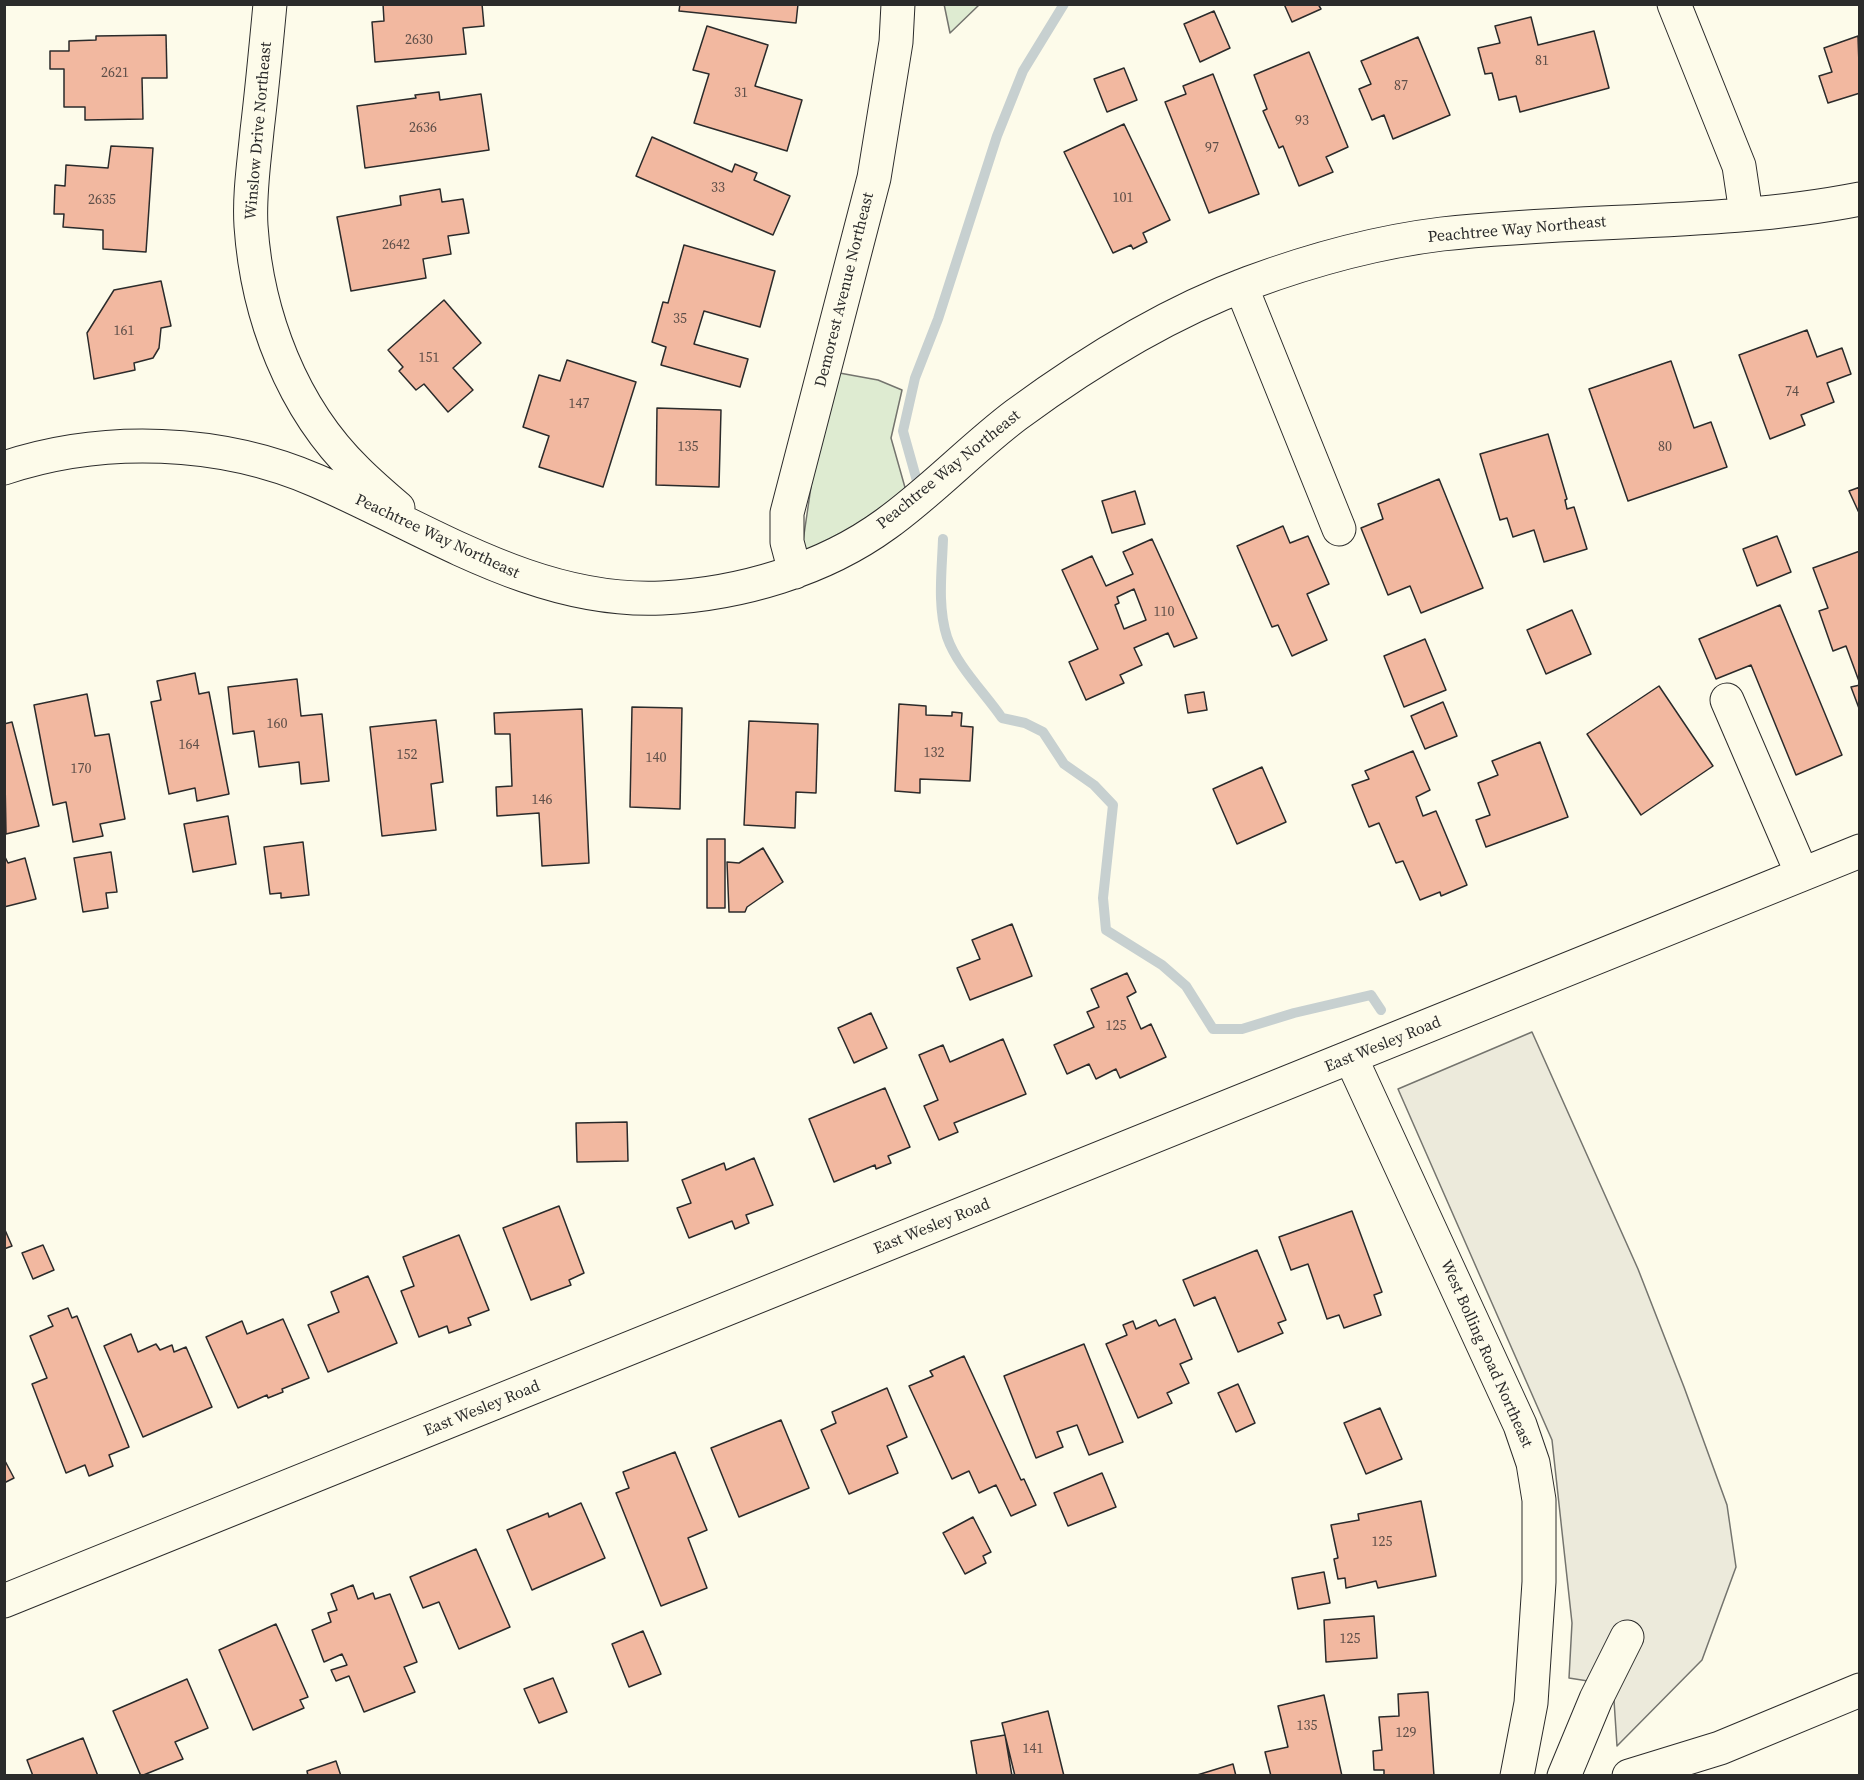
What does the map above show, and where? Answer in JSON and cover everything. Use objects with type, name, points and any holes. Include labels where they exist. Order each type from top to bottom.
[{"type":"street","name":"Winslow Drive Northeast","points":[[270,4],[252,181],[251,225],[257,282],[270,330],[292,382],[323,430],[356,470],[405,514],[416,529]]},
{"type":"street","name":"Demorest Avenue Northeast","points":[[795,572],[786,542],[787,513],[874,178],[896,42],[898,4]]},
{"type":"street","points":[[1674,4],[1739,166],[1746,213]]},
{"type":"street","name":"Peachtree Way Northeast","points":[[4,468],[29,460],[83,449],[150,446],[246,458],[313,479],[518,575],[606,596],[655,598],[704,595],[795,572],[843,550],[885,525],[1013,418],[1088,364],[1169,318],[1241,286],[1342,253],[1440,234],[1746,213],[1860,199]]},
{"type":"street","points":[[1241,286],[1339,530]]},
{"type":"street","points":[[1727,700],[1802,874]]},
{"type":"street","name":"East Wesley Road","points":[[4,1601],[1860,851]]},
{"type":"street","name":"West Bolling Road Northeast","points":[[1350,1058],[1520,1425],[1533,1463],[1539,1500],[1539,1582],[1531,1703],[1517,1776]]},
{"type":"street","points":[[1564,1776],[1596,1699],[1627,1637]]},
{"type":"street","points":[[1629,1776],[1720,1748],[1860,1690]]},
{"type":"green space","points":[[944,4],[979,4],[979,5],[950,33]]},
{"type":"green space","points":[[834,372],[878,380],[902,390],[891,438],[906,491],[857,525],[801,555],[818,439]]},
{"type":"shaded area","points":[[1532,1032],[1638,1269],[1684,1387],[1727,1505],[1736,1567],[1702,1660],[1617,1746],[1613,1685],[1569,1678],[1572,1623],[1552,1440],[1398,1089]]},
{"type":"building","points":[[383,4],[482,4],[484,26],[463,28],[466,54],[375,62],[372,22],[384,21]]},
{"type":"building","points":[[680,4],[798,4],[796,23],[679,11]]},
{"type":"building","points":[[1284,4],[1318,4],[1321,9],[1292,22]]},
{"type":"building","points":[[1214,11],[1230,48],[1200,62],[1184,24]]},
{"type":"building","points":[[1531,17],[1538,45],[1594,31],[1609,88],[1520,112],[1516,96],[1499,100],[1492,73],[1485,74],[1478,48],[1500,43],[1495,26]]},
{"type":"building","points":[[707,26],[768,45],[755,86],[802,100],[787,151],[694,123],[709,74],[693,70]]},
{"type":"building","points":[[166,35],[167,78],[142,78],[143,119],[85,120],[85,107],[64,107],[64,69],[50,69],[50,51],[69,51],[69,41],[96,40],[96,36]]},
{"type":"building","points":[[1858,36],[1860,93],[1828,103],[1819,76],[1832,72],[1824,48]]},
{"type":"building","points":[[1418,37],[1450,115],[1393,139],[1384,115],[1372,120],[1359,89],[1371,84],[1361,61]]},
{"type":"building","points":[[1309,52],[1348,147],[1326,157],[1333,172],[1299,186],[1283,146],[1279,148],[1263,111],[1267,109],[1254,75]]},
{"type":"building","points":[[1124,68],[1137,100],[1107,112],[1094,79]]},
{"type":"building","points":[[1213,74],[1259,194],[1209,213],[1165,102],[1186,94],[1183,86]]},
{"type":"building","points":[[439,92],[440,100],[481,94],[489,150],[365,168],[357,106],[416,98],[415,95]]},
{"type":"building","points":[[1124,124],[1170,220],[1143,233],[1147,242],[1133,249],[1131,245],[1113,253],[1064,152]]},
{"type":"building","points":[[652,137],[732,172],[735,164],[757,173],[754,180],[790,196],[773,235],[636,176]]},
{"type":"building","points":[[111,146],[153,148],[146,252],[103,249],[103,230],[63,227],[64,214],[54,214],[55,185],[65,186],[66,165],[108,168]]},
{"type":"building","points":[[440,189],[442,202],[463,199],[469,233],[448,236],[451,254],[423,259],[426,278],[351,291],[337,217],[401,205],[400,196]]},
{"type":"building","points":[[684,245],[775,271],[760,327],[704,311],[694,344],[748,359],[740,387],[661,365],[666,347],[652,342],[663,302],[668,303]]},
{"type":"building","points":[[161,281],[171,326],[161,328],[159,348],[153,358],[134,363],[135,370],[94,379],[87,333],[114,290]]},
{"type":"building","points":[[444,300],[481,343],[453,368],[473,390],[448,412],[424,384],[416,390],[399,371],[403,367],[388,350]]},
{"type":"building","points":[[1807,330],[1817,357],[1842,348],[1851,374],[1827,383],[1834,402],[1801,415],[1805,425],[1770,439],[1739,355]]},
{"type":"building","points":[[567,360],[636,382],[603,487],[539,467],[549,436],[523,427],[539,375],[560,381]]},
{"type":"building","points":[[1671,361],[1694,428],[1711,422],[1727,467],[1628,501],[1589,389]]},
{"type":"building","points":[[657,408],[721,410],[719,487],[656,485]]},
{"type":"building","points":[[1548,434],[1567,499],[1565,500],[1567,509],[1574,507],[1587,549],[1544,562],[1534,530],[1513,537],[1507,518],[1500,520],[1480,454]]},
{"type":"building","points":[[1439,479],[1483,588],[1421,613],[1410,586],[1388,595],[1361,528],[1383,519],[1378,504]]},
{"type":"building","points":[[1860,487],[1860,515],[1849,491]]},
{"type":"building","points":[[1135,491],[1145,524],[1112,533],[1102,501]]},
{"type":"building","points":[[1283,526],[1290,543],[1308,536],[1329,584],[1307,594],[1327,640],[1292,656],[1278,625],[1272,627],[1237,546]]},
{"type":"building","points":[[1777,536],[1791,572],[1757,586],[1743,549]]},
{"type":"building","points":[[1152,539],[1197,638],[1174,647],[1168,633],[1134,648],[1142,665],[1120,675],[1124,683],[1086,700],[1069,662],[1098,649],[1062,570],[1092,556],[1106,586],[1133,574],[1123,552]],"holes":[[[1134,589],[1146,620],[1124,629],[1115,605],[1119,603],[1117,597]]]},
{"type":"building","points":[[1860,551],[1860,684],[1846,646],[1833,651],[1819,611],[1828,608],[1813,568]]},
{"type":"building","points":[[1780,605],[1842,755],[1796,775],[1751,665],[1716,679],[1699,639]]},
{"type":"building","points":[[1572,610],[1591,654],[1546,674],[1527,630]]},
{"type":"building","points":[[1425,639],[1446,690],[1404,707],[1384,656]]},
{"type":"building","points":[[195,673],[199,694],[209,692],[229,794],[197,801],[195,788],[169,794],[151,702],[161,700],[157,681]]},
{"type":"building","points":[[297,679],[301,716],[322,714],[329,781],[301,784],[299,762],[259,767],[254,731],[233,734],[228,687]]},
{"type":"building","points":[[1860,685],[1860,711],[1851,687]]},
{"type":"building","points":[[1659,686],[1713,766],[1641,815],[1587,734]]},
{"type":"building","points":[[1204,692],[1207,710],[1188,713],[1185,695]]},
{"type":"building","points":[[87,694],[95,736],[109,734],[125,819],[100,824],[103,836],[73,842],[66,802],[53,805],[34,705]]},
{"type":"building","points":[[1443,702],[1457,736],[1425,749],[1411,716]]},
{"type":"building","points":[[899,704],[926,706],[926,715],[952,716],[952,712],[962,713],[961,726],[973,727],[970,781],[920,779],[920,793],[895,791]]},
{"type":"building","points":[[632,707],[682,708],[680,809],[630,807]]},
{"type":"building","points":[[582,709],[589,863],[542,866],[539,813],[497,816],[496,787],[512,786],[510,734],[495,734],[494,713]]},
{"type":"building","points":[[436,720],[443,782],[431,784],[436,830],[382,836],[370,727]]},
{"type":"building","points":[[749,721],[818,724],[816,793],[796,792],[795,828],[744,825]]},
{"type":"building","points":[[12,722],[39,826],[6,834],[4,724]]},
{"type":"building","points":[[1540,742],[1568,817],[1486,847],[1476,820],[1490,815],[1478,783],[1498,775],[1492,761]]},
{"type":"building","points":[[1413,751],[1430,790],[1416,797],[1423,816],[1436,811],[1467,885],[1441,896],[1440,892],[1420,900],[1403,861],[1396,863],[1379,823],[1369,827],[1352,785],[1369,779],[1365,771]]},
{"type":"building","points":[[1262,767],[1286,822],[1237,844],[1213,789]]},
{"type":"building","points":[[228,816],[236,864],[193,872],[184,824]]},
{"type":"building","points":[[707,839],[725,839],[725,908],[707,908]]},
{"type":"building","points":[[303,842],[309,895],[281,898],[281,893],[270,894],[264,847]]},
{"type":"building","points":[[763,848],[783,882],[747,907],[745,912],[729,912],[727,862],[739,863]]},
{"type":"building","points":[[111,852],[117,892],[106,893],[108,908],[83,912],[74,858]]},
{"type":"building","points":[[4,855],[8,863],[25,858],[36,899],[4,907]]},
{"type":"building","points":[[1012,924],[1032,976],[970,1000],[957,968],[980,959],[972,940]]},
{"type":"building","points":[[1127,973],[1136,992],[1127,997],[1141,1029],[1151,1024],[1166,1057],[1120,1078],[1116,1069],[1096,1079],[1089,1064],[1067,1074],[1054,1045],[1094,1027],[1087,1012],[1099,1007],[1091,989]]},
{"type":"building","points":[[871,1013],[887,1048],[854,1063],[838,1028]]},
{"type":"building","points":[[1003,1039],[1026,1094],[954,1123],[958,1132],[939,1140],[924,1106],[938,1100],[919,1055],[943,1045],[950,1062]]},
{"type":"building","points":[[885,1088],[910,1147],[888,1156],[891,1163],[876,1169],[875,1165],[834,1182],[809,1119]]},
{"type":"building","points":[[627,1122],[628,1161],[577,1162],[576,1123]]},
{"type":"building","points":[[754,1158],[773,1205],[746,1215],[749,1223],[735,1229],[732,1221],[689,1238],[677,1208],[691,1203],[682,1180],[724,1163],[726,1170]]},
{"type":"building","points":[[559,1206],[584,1273],[569,1280],[571,1285],[531,1300],[503,1228]]},
{"type":"building","points":[[1352,1211],[1382,1292],[1374,1295],[1381,1315],[1344,1328],[1339,1315],[1327,1319],[1308,1264],[1291,1270],[1279,1237]]},
{"type":"building","points":[[4,1231],[12,1246],[4,1249]]},
{"type":"building","points":[[459,1235],[489,1310],[468,1318],[471,1325],[449,1333],[447,1326],[419,1337],[401,1291],[414,1286],[403,1257]]},
{"type":"building","points":[[43,1245],[54,1270],[33,1279],[22,1253]]},
{"type":"building","points":[[1257,1250],[1286,1320],[1278,1323],[1283,1333],[1238,1352],[1215,1297],[1194,1306],[1183,1280]]},
{"type":"building","points":[[368,1276],[397,1343],[328,1372],[308,1325],[339,1312],[331,1292]]},
{"type":"building","points":[[68,1308],[72,1318],[77,1316],[129,1447],[109,1455],[113,1466],[89,1476],[85,1465],[66,1473],[32,1384],[47,1378],[30,1336],[53,1326],[48,1316]]},
{"type":"building","points":[[283,1319],[309,1378],[282,1389],[283,1392],[268,1398],[267,1395],[238,1408],[206,1337],[242,1321],[247,1334]]},
{"type":"building","points":[[1175,1319],[1192,1359],[1180,1364],[1189,1383],[1167,1393],[1172,1403],[1138,1418],[1106,1344],[1127,1335],[1123,1325],[1133,1321],[1136,1329],[1156,1320],[1159,1326]]},
{"type":"building","points":[[131,1334],[138,1352],[156,1344],[160,1350],[172,1345],[174,1352],[186,1347],[212,1407],[143,1437],[104,1346]]},
{"type":"building","points":[[1084,1344],[1123,1442],[1089,1455],[1077,1425],[1057,1432],[1063,1447],[1036,1458],[1004,1376]]},
{"type":"building","points":[[964,1356],[1021,1480],[1024,1479],[1036,1505],[1011,1516],[996,1485],[979,1493],[969,1471],[952,1479],[909,1386],[933,1376],[930,1371]]},
{"type":"building","points":[[1238,1384],[1255,1423],[1236,1432],[1218,1393]]},
{"type":"building","points":[[887,1388],[907,1437],[887,1446],[898,1473],[849,1494],[821,1430],[836,1423],[832,1412]]},
{"type":"building","points":[[1380,1408],[1402,1459],[1366,1474],[1344,1423]]},
{"type":"building","points":[[781,1420],[809,1488],[739,1517],[711,1448]]},
{"type":"building","points":[[675,1452],[707,1530],[688,1538],[707,1588],[661,1606],[616,1493],[629,1488],[623,1472]]},
{"type":"building","points":[[4,1459],[14,1478],[4,1483]]},
{"type":"building","points":[[1102,1473],[1116,1507],[1068,1526],[1054,1493]]},
{"type":"building","points":[[1421,1501],[1436,1576],[1378,1588],[1376,1581],[1346,1588],[1345,1578],[1338,1579],[1334,1559],[1338,1558],[1331,1525],[1359,1520],[1358,1514]]},
{"type":"building","points":[[581,1503],[605,1558],[532,1590],[507,1530],[548,1513],[549,1517]]},
{"type":"building","points":[[973,1517],[991,1552],[983,1556],[986,1563],[965,1574],[943,1533]]},
{"type":"building","points":[[476,1549],[510,1627],[459,1649],[439,1602],[423,1608],[410,1577]]},
{"type":"building","points":[[1324,1572],[1330,1603],[1298,1609],[1292,1578]]},
{"type":"building","points":[[353,1585],[358,1599],[373,1593],[375,1599],[390,1594],[417,1662],[404,1667],[415,1692],[364,1712],[349,1676],[336,1681],[331,1670],[347,1665],[342,1654],[324,1662],[312,1630],[331,1622],[328,1613],[337,1610],[331,1594]]},
{"type":"building","points":[[1374,1616],[1377,1658],[1326,1662],[1324,1620]]},
{"type":"building","points":[[276,1624],[308,1697],[300,1700],[304,1708],[253,1730],[219,1650]]},
{"type":"building","points":[[643,1631],[661,1674],[629,1687],[612,1644]]},
{"type":"building","points":[[553,1678],[567,1712],[539,1723],[524,1689]]},
{"type":"building","points":[[187,1679],[208,1728],[175,1742],[183,1759],[141,1776],[113,1711]]},
{"type":"building","points":[[1428,1692],[1434,1776],[1384,1776],[1384,1770],[1374,1770],[1373,1751],[1382,1750],[1379,1717],[1399,1716],[1398,1694]]},
{"type":"building","points":[[1324,1695],[1342,1776],[1271,1776],[1265,1752],[1288,1747],[1278,1706]]},
{"type":"building","points":[[1048,1711],[1064,1776],[1015,1776],[1002,1723]]},
{"type":"building","points":[[1005,1735],[1012,1776],[977,1776],[971,1741]]},
{"type":"building","points":[[83,1738],[98,1776],[33,1776],[27,1760]]},
{"type":"building","points":[[336,1761],[341,1776],[308,1776],[307,1771]]},
{"type":"building","points":[[1233,1764],[1236,1776],[1194,1776]]},
{"type":"waterway","points":[[917,481],[903,431],[915,378],[938,319],[997,136],[1023,71],[1064,4]]},
{"type":"waterway","points":[[943,539],[942,613],[947,637],[957,658],[1002,718],[1025,723],[1043,732],[1064,764],[1094,785],[1113,805],[1103,898],[1106,930],[1162,965],[1186,986],[1213,1029],[1242,1029],[1294,1013],[1371,995],[1381,1010]]}]
